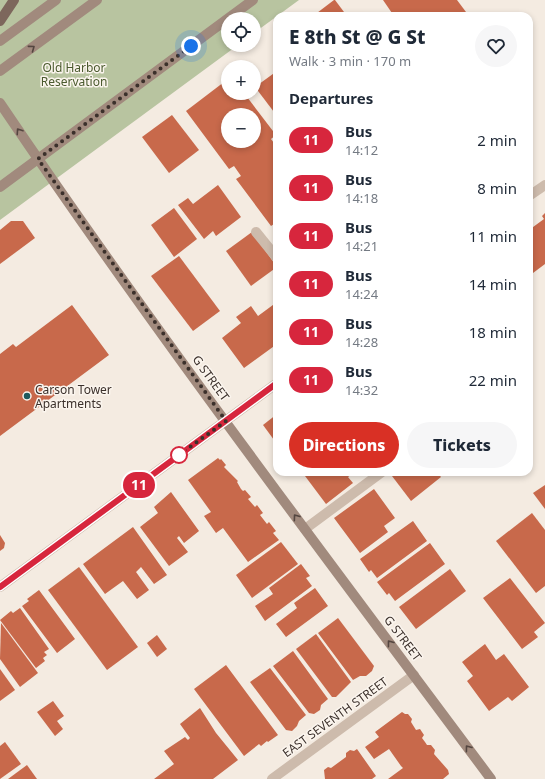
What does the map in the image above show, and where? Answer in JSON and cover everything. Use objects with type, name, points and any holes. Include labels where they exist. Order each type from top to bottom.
[{"type":"main road","points":[[0,21],[14,0]]},
{"type":"street","points":[[0,41],[56,0]]},
{"type":"street","points":[[0,71],[97,0]]},
{"type":"street","points":[[0,187],[253,0]]},
{"type":"street","name":"G STREET","points":[[0,103],[38,159],[226,421],[491,779]]},
{"type":"street","points":[[533,193],[545,184]]},
{"type":"street","points":[[256,232],[273,253]]},
{"type":"street","points":[[0,587],[273,386]]},
{"type":"street","points":[[305,529],[377,476]]},
{"type":"street","name":"EAST SEVENTH STREET","points":[[272,779],[414,675]]},
{"type":"green space","name":"Old Harbor Reservation","points":[[0,0],[299,0],[283,12],[273,12],[273,19],[261,28],[261,12],[221,12],[221,52],[228,52],[0,220]]},
{"type":"building","points":[[334,0],[344,12],[318,12]]},
{"type":"building","points":[[383,0],[457,0],[466,12],[391,12]]},
{"type":"building","points":[[273,74],[273,111],[261,95],[261,83]]},
{"type":"building","points":[[221,84],[221,100],[249,100],[255,108],[221,108],[221,148],[261,148],[261,115],[273,131],[273,137],[271,139],[273,142],[273,225],[271,226],[236,179],[241,176],[234,166],[229,169],[186,111]]},
{"type":"building","points":[[172,115],[199,150],[169,173],[142,137]]},
{"type":"building","points":[[218,185],[241,217],[216,236],[213,231],[204,239],[178,205],[188,198],[193,204]]},
{"type":"building","points":[[174,208],[197,239],[174,257],[151,225]]},
{"type":"building","points":[[545,213],[545,264],[533,273],[533,227],[544,219],[542,216]]},
{"type":"building","points":[[11,221],[23,221],[35,238],[0,264],[0,230]]},
{"type":"building","points":[[252,232],[273,261],[273,270],[251,286],[226,251]]},
{"type":"building","points":[[179,256],[220,311],[193,331],[151,276]]},
{"type":"building","name":"Carson Tower Apartments","points":[[72,305],[109,355],[0,436],[0,354],[13,344],[16,347]]},
{"type":"building","points":[[273,305],[273,347],[244,368],[222,338],[241,323],[236,317],[251,306],[258,316]]},
{"type":"building","points":[[273,417],[273,439],[263,425]]},
{"type":"building","points":[[218,458],[220,460],[221,459],[226,465],[224,467],[238,481],[237,482],[241,489],[243,491],[245,490],[251,497],[248,499],[255,507],[257,505],[263,513],[260,515],[267,524],[269,522],[276,531],[273,533],[279,540],[248,562],[223,528],[216,533],[204,516],[211,512],[188,480]]},
{"type":"building","points":[[305,476],[349,476],[348,477],[353,483],[326,504]]},
{"type":"building","points":[[392,476],[440,476],[441,477],[411,501]]},
{"type":"building","points":[[545,485],[545,509],[533,493]]},
{"type":"building","points":[[374,489],[395,518],[384,526],[388,532],[360,553],[334,518]]},
{"type":"building","points":[[171,492],[199,531],[184,543],[179,536],[177,538],[188,552],[169,566],[140,527],[158,513],[154,507]]},
{"type":"building","points":[[532,513],[545,530],[545,586],[536,593],[496,541]]},
{"type":"building","points":[[413,521],[427,541],[377,578],[371,570],[369,572],[360,559]]},
{"type":"building","points":[[133,527],[167,575],[154,584],[141,567],[136,572],[149,590],[137,599],[123,581],[105,594],[83,564]]},
{"type":"building","points":[[0,535],[5,543],[4,548],[0,551]]},
{"type":"building","points":[[281,542],[298,564],[252,598],[236,575]]},
{"type":"building","points":[[430,543],[445,564],[395,601],[389,593],[387,595],[377,582]]},
{"type":"building","points":[[301,564],[310,576],[306,578],[312,586],[265,621],[255,606],[273,594],[269,588]]},
{"type":"building","points":[[79,567],[138,647],[107,670],[48,590]]},
{"type":"building","points":[[450,569],[466,591],[416,629],[399,607]]},
{"type":"building","points":[[510,578],[545,623],[534,632],[538,637],[522,649],[483,598]]},
{"type":"building","points":[[315,588],[328,606],[286,637],[276,624],[297,608],[294,603]]},
{"type":"building","points":[[39,590],[75,639],[57,653],[22,606],[29,601],[27,599]]},
{"type":"building","points":[[20,608],[49,649],[44,652],[47,655],[43,658],[45,661],[36,668],[0,620],[11,611],[13,613]]},
{"type":"building","points":[[338,618],[374,666],[372,671],[366,676],[360,676],[353,680],[318,633]]},
{"type":"building","points":[[1,623],[38,673],[20,687],[0,659]]},
{"type":"building","points":[[316,634],[351,682],[336,697],[332,697],[296,649]]},
{"type":"building","points":[[157,635],[167,649],[157,657],[147,643]]},
{"type":"building","points":[[485,644],[496,660],[504,654],[529,687],[512,701],[508,697],[489,711],[467,681],[473,676],[462,662]]},
{"type":"building","points":[[293,651],[328,699],[321,705],[320,710],[314,714],[309,713],[273,666]]},
{"type":"building","points":[[226,665],[278,735],[261,746],[259,744],[244,756],[194,689]]},
{"type":"building","points":[[270,668],[306,715],[299,721],[297,726],[292,731],[286,730],[250,682]]},
{"type":"building","points":[[0,669],[15,690],[0,701]]},
{"type":"building","points":[[53,701],[64,716],[57,721],[63,729],[55,736],[37,712]]},
{"type":"building","points":[[200,708],[216,733],[238,760],[213,779],[154,779],[174,764],[164,751],[185,737],[188,740],[190,738],[180,724]]},
{"type":"building","points":[[402,712],[408,714],[412,719],[411,722],[416,730],[420,729],[424,735],[422,738],[427,745],[431,745],[435,750],[434,754],[448,770],[449,774],[443,779],[388,779],[403,768],[389,749],[374,759],[365,747],[379,737],[375,732]]},
{"type":"building","points":[[5,742],[21,764],[0,779],[0,746]]},
{"type":"building","points":[[357,749],[376,776],[372,779],[325,779],[324,770],[328,767],[331,768],[346,757],[346,753],[350,750],[354,751]]},
{"type":"building","points":[[27,765],[37,779],[8,779]]},
{"type":"bus line","name":"11","points":[[0,587],[273,386]]},
{"type":"place","name":"Carson Tower Apartments","points":[[27,396]]},
{"type":"route","points":[[179,455],[226,421],[53,182],[38,159],[191,46]]}]
